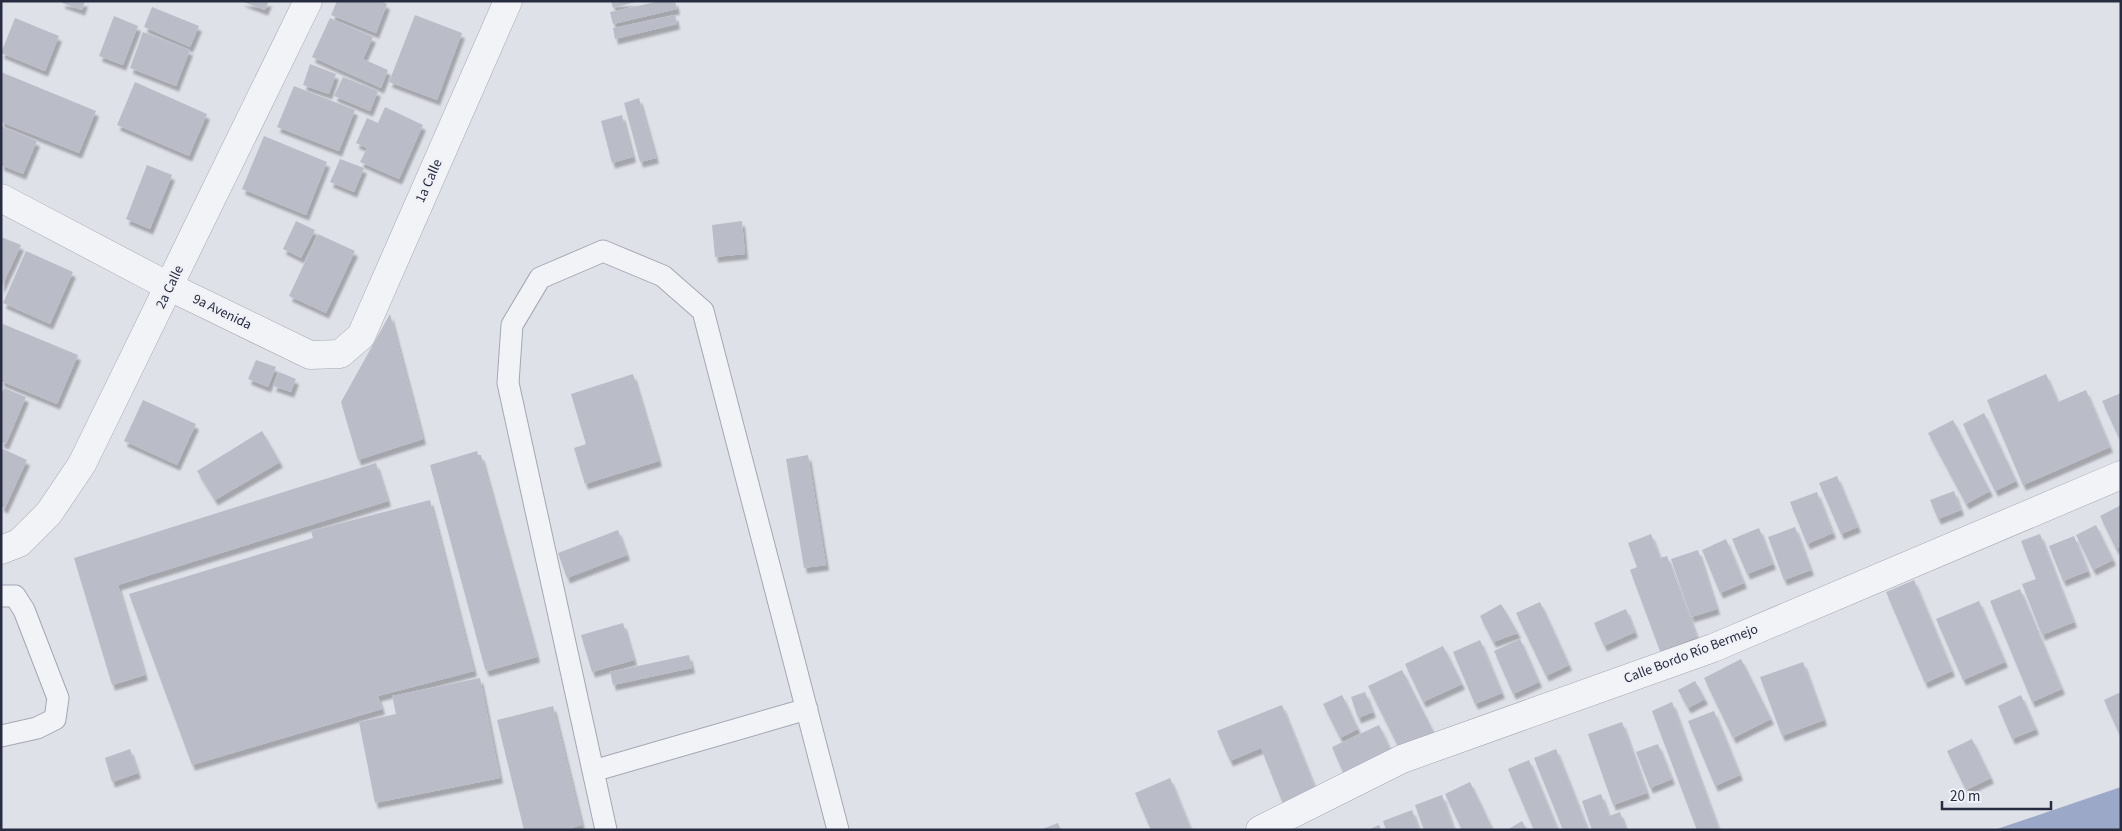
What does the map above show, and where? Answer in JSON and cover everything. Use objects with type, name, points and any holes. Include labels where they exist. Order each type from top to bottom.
[{"type":"street","name":"2a Calle","points":[[1,550],[19,543],[49,513],[82,464],[308,1]]},
{"type":"street","name":"1a Calle","points":[[340,354],[360,336],[508,1]]},
{"type":"street","name":"9a Avenida","points":[[1,198],[170,287],[310,355],[340,354]]},
{"type":"street","name":"Calle Bordo Río Bermejo","points":[[1260,830],[1402,759],[1713,648],[2121,475]]},
{"type":"lane","points":[[606,830],[508,383],[512,325],[540,278],[602,251],[664,276],[703,311],[838,830]]},
{"type":"lane","points":[[1,596],[15,596],[24,610],[58,698],[55,719],[37,728],[1,736]]},
{"type":"lane","points":[[593,771],[807,709]]},
{"type":"water","points":[[2121,787],[2121,830],[1994,830]]},
{"type":"building","points":[[62,1],[85,1],[82,10],[62,3]]},
{"type":"building","points":[[241,1],[269,1],[265,10]]},
{"type":"building","points":[[337,1],[381,1],[387,4],[376,33],[331,15]]},
{"type":"building","points":[[611,1],[634,1],[635,2],[613,8]]},
{"type":"building","points":[[660,1],[675,1],[677,9],[613,24],[610,12]]},
{"type":"building","points":[[152,7],[199,26],[190,47],[144,27]]},
{"type":"building","points":[[415,15],[462,33],[437,100],[389,82]]},
{"type":"building","points":[[675,15],[677,24],[615,39],[613,28]]},
{"type":"building","points":[[114,16],[138,26],[123,65],[99,56]]},
{"type":"building","points":[[15,18],[59,36],[45,71],[1,53]]},
{"type":"building","points":[[330,18],[373,37],[363,59],[388,70],[381,88],[312,57]]},
{"type":"building","points":[[143,32],[190,50],[176,86],[130,68]]},
{"type":"building","points":[[310,64],[336,74],[329,94],[303,85]]},
{"type":"building","points":[[1,72],[96,111],[79,153],[1,122]]},
{"type":"building","points":[[343,77],[378,91],[370,111],[334,96]]},
{"type":"building","points":[[135,82],[207,114],[189,156],[117,125]]},
{"type":"building","points":[[294,86],[355,110],[339,151],[277,127]]},
{"type":"building","points":[[639,98],[656,158],[640,162],[624,103]]},
{"type":"building","points":[[385,107],[423,125],[399,179],[360,162],[367,148],[356,143],[367,118],[378,123]]},
{"type":"building","points":[[622,115],[633,157],[612,163],[601,121]]},
{"type":"building","points":[[1,126],[37,141],[23,174],[1,165]]},
{"type":"building","points":[[264,136],[327,162],[306,215],[242,189]]},
{"type":"building","points":[[340,159],[364,168],[354,192],[330,182]]},
{"type":"building","points":[[147,165],[172,175],[150,229],[126,219]]},
{"type":"building","points":[[296,221],[315,230],[301,258],[283,249]]},
{"type":"building","points":[[742,221],[745,254],[715,257],[712,225]]},
{"type":"building","points":[[318,234],[355,251],[326,313],[289,296]]},
{"type":"building","points":[[1,237],[21,245],[1,288]]},
{"type":"building","points":[[26,251],[73,272],[50,324],[3,303]]},
{"type":"building","points":[[390,314],[423,439],[358,460],[341,402]]},
{"type":"building","points":[[3,324],[78,355],[57,404],[1,381],[1,329]]},
{"type":"building","points":[[256,360],[276,367],[268,387],[248,379]]},
{"type":"building","points":[[279,372],[296,379],[291,392],[273,386]]},
{"type":"building","points":[[633,374],[659,461],[585,484],[574,448],[586,444],[571,394]]},
{"type":"building","points":[[2046,374],[2058,402],[2086,390],[2110,447],[2023,485],[1987,400]]},
{"type":"building","points":[[4,388],[26,397],[6,444],[1,442],[1,395]]},
{"type":"building","points":[[2121,393],[2121,438],[2119,438],[2102,401]]},
{"type":"building","points":[[143,400],[196,424],[177,465],[124,441]]},
{"type":"building","points":[[1984,413],[2016,481],[1995,491],[1963,424]]},
{"type":"building","points":[[1953,420],[1990,491],[1966,504],[1928,433]]},
{"type":"building","points":[[262,431],[280,462],[215,500],[197,471]]},
{"type":"building","points":[[1,448],[27,460],[5,508],[1,506]]},
{"type":"building","points":[[477,451],[478,455],[481,455],[537,657],[487,671],[430,465]]},
{"type":"building","points":[[808,455],[826,565],[804,568],[786,459]]},
{"type":"building","points":[[376,463],[388,501],[118,585],[145,675],[112,685],[74,558]]},
{"type":"building","points":[[1837,476],[1858,527],[1841,534],[1819,483]]},
{"type":"building","points":[[1954,491],[1961,510],[1938,519],[1930,500]]},
{"type":"building","points":[[1817,492],[1833,533],[1807,544],[1790,502]]},
{"type":"building","points":[[430,500],[474,671],[378,696],[382,709],[192,765],[129,594],[313,538],[311,531]]},
{"type":"building","points":[[2121,505],[2121,546],[2116,549],[2100,516]]},
{"type":"building","points":[[2096,525],[2113,560],[2093,570],[2076,535]]},
{"type":"building","points":[[1795,527],[1811,570],[1784,580],[1768,537]]},
{"type":"building","points":[[1759,528],[1773,564],[1747,574],[1732,539]]},
{"type":"building","points":[[618,530],[627,555],[567,578],[558,553]]},
{"type":"building","points":[[1651,534],[1660,558],[1667,556],[1697,637],[1660,651],[1630,570],[1637,567],[1628,543]]},
{"type":"building","points":[[2040,534],[2074,622],[2042,635],[2022,584],[2036,579],[2021,541]]},
{"type":"building","points":[[2074,536],[2088,571],[2063,581],[2049,546]]},
{"type":"building","points":[[1726,539],[1744,583],[1720,593],[1702,550]]},
{"type":"building","points":[[1698,550],[1717,609],[1691,617],[1671,559]]},
{"type":"building","points":[[1914,580],[1952,671],[1925,683],[1886,592]]},
{"type":"building","points":[[2020,589],[2062,689],[2032,702],[1990,601]]},
{"type":"building","points":[[1979,601],[2005,662],[1963,680],[1936,619]]},
{"type":"building","points":[[1540,602],[1569,665],[1546,676],[1516,613]]},
{"type":"building","points":[[1501,604],[1518,633],[1493,642],[1480,616]]},
{"type":"building","points":[[1626,609],[1635,632],[1604,646],[1594,623]]},
{"type":"building","points":[[623,623],[634,660],[592,672],[581,635]]},
{"type":"building","points":[[1520,639],[1539,682],[1513,694],[1494,651]]},
{"type":"building","points":[[1480,640],[1502,693],[1475,704],[1453,652]]},
{"type":"building","points":[[1443,646],[1462,684],[1423,702],[1405,664]]},
{"type":"building","points":[[689,655],[692,668],[613,685],[610,672]]},
{"type":"building","points":[[1741,659],[1771,719],[1733,738],[1704,678]]},
{"type":"building","points":[[1803,662],[1824,720],[1782,736],[1760,677]]},
{"type":"building","points":[[1402,670],[1436,737],[1402,754],[1368,686]]},
{"type":"building","points":[[480,678],[500,778],[375,803],[359,722],[396,714],[392,696]]},
{"type":"building","points":[[1695,681],[1705,699],[1688,708],[1678,690]]},
{"type":"building","points":[[1365,692],[1373,712],[1358,718],[1351,697]]},
{"type":"building","points":[[2121,692],[2121,738],[2104,700]]},
{"type":"building","points":[[1342,695],[1358,729],[1340,738],[1323,704]]},
{"type":"building","points":[[2021,695],[2036,729],[2012,739],[1998,706]]},
{"type":"building","points":[[1672,702],[1719,830],[1697,830],[1652,711]]},
{"type":"building","points":[[1282,705],[1318,795],[1285,809],[1261,748],[1230,761],[1217,731]]},
{"type":"building","points":[[553,706],[582,825],[564,830],[524,830],[497,720]]},
{"type":"building","points":[[1714,711],[1740,775],[1715,786],[1688,721]]},
{"type":"building","points":[[1622,722],[1647,793],[1613,805],[1588,734]]},
{"type":"building","points":[[1379,725],[1394,757],[1346,779],[1332,747]]},
{"type":"building","points":[[1972,739],[1991,778],[1966,790],[1947,751]]},
{"type":"building","points":[[1658,744],[1672,779],[1650,788],[1636,752]]},
{"type":"building","points":[[130,749],[138,773],[112,782],[105,758]]},
{"type":"building","points":[[1556,749],[1588,830],[1563,830],[1534,758]]},
{"type":"building","points":[[1529,760],[1558,830],[1534,830],[1508,769]]},
{"type":"building","points":[[1170,778],[1191,830],[1151,830],[1135,793]]},
{"type":"building","points":[[1470,782],[1493,830],[1462,830],[1445,794]]},
{"type":"building","points":[[1601,794],[1609,816],[1620,812],[1626,830],[1592,830],[1582,801]]},
{"type":"building","points":[[1442,795],[1454,830],[1424,830],[1415,805]]},
{"type":"building","points":[[1412,810],[1419,830],[1386,830],[1383,821]]},
{"type":"building","points":[[1522,821],[1527,830],[1507,830]]},
{"type":"building","points":[[1058,823],[1061,830],[1040,830]]},
{"type":"building","points":[[1379,825],[1381,830],[1368,830]]}]
